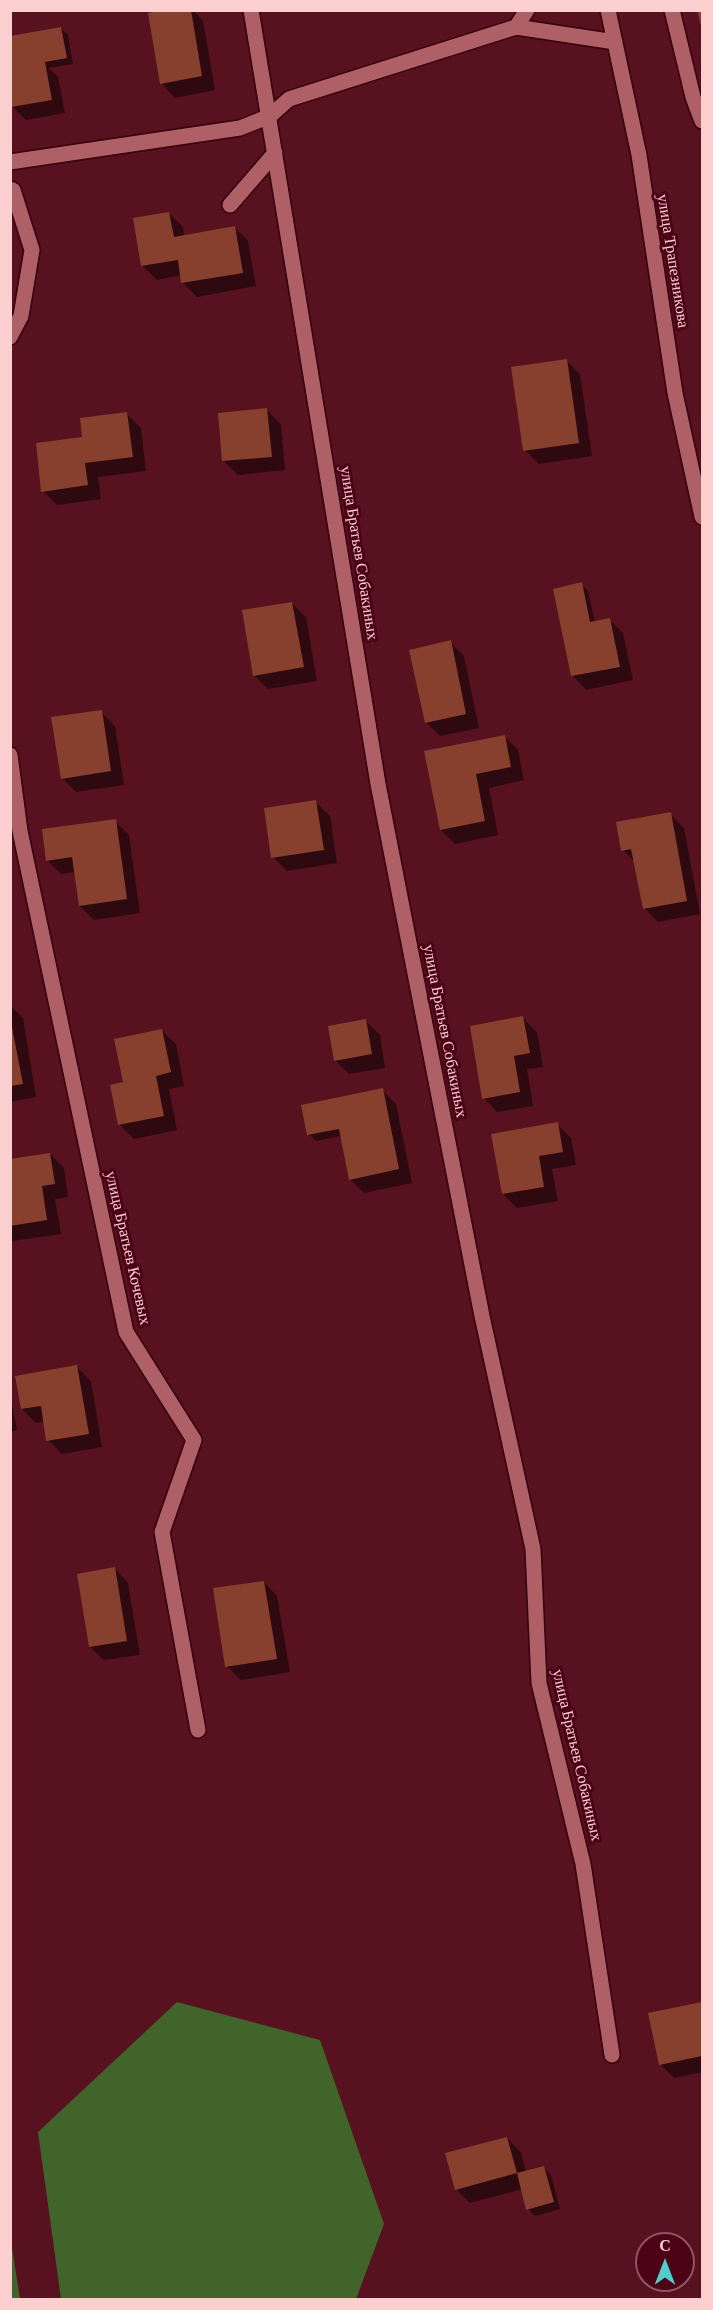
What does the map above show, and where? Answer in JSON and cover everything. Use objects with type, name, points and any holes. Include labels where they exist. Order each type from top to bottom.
[{"type":"street","name":"улица Братьев Собакиных","points":[[251,10],[378,784],[482,1316],[533,1549],[539,1683],[583,1864],[612,2055]]},
{"type":"street","points":[[516,27],[527,10]]},
{"type":"street","name":"улица Трапезникова","points":[[608,10],[639,154],[675,393],[702,517]]},
{"type":"street","points":[[672,10],[693,97],[702,121]]},
{"type":"street","points":[[10,162],[240,128],[270,116],[289,99],[516,27],[615,42]]},
{"type":"street","points":[[230,205],[275,153]]},
{"type":"street","points":[[10,189],[13,190],[32,250],[21,316],[10,337]]},
{"type":"street","name":"улица Братьев Кочевых","points":[[10,755],[20,831],[126,1332],[195,1440],[162,1532],[198,1730]]},
{"type":"green space","points":[[177,2002],[320,2040],[384,2224],[356,2299],[61,2299],[38,2132]]},
{"type":"green space","points":[[11,2241],[20,2299],[11,2299]]},
{"type":"building","points":[[162,10],[191,10],[202,76],[160,84],[148,13]]},
{"type":"building","points":[[697,10],[702,10],[702,29]]},
{"type":"building","points":[[61,27],[67,58],[45,62],[52,100],[11,107],[10,36]]},
{"type":"building","points":[[169,212],[174,237],[235,226],[243,273],[181,283],[178,260],[141,266],[133,218]]},
{"type":"building","points":[[567,359],[579,443],[523,451],[511,367]]},
{"type":"building","points":[[267,408],[272,457],[222,461],[218,413]]},
{"type":"building","points":[[127,412],[133,457],[85,463],[88,485],[41,492],[36,443],[82,437],[80,418]]},
{"type":"building","points":[[582,582],[590,622],[610,618],[620,667],[571,676],[553,589]]},
{"type":"building","points":[[292,602],[304,667],[253,676],[242,610]]},
{"type":"building","points":[[451,640],[466,714],[425,723],[409,650]]},
{"type":"building","points":[[102,710],[111,771],[61,779],[51,717]]},
{"type":"building","points":[[505,735],[511,767],[476,774],[485,821],[440,830],[424,751]]},
{"type":"building","points":[[316,800],[324,850],[271,858],[264,808]]},
{"type":"building","points":[[671,812],[687,901],[643,909],[631,849],[621,851],[616,822]]},
{"type":"building","points":[[116,819],[127,899],[79,906],[72,857],[46,861],[42,829]]},
{"type":"building","points":[[523,1016],[530,1053],[514,1056],[520,1092],[482,1099],[470,1026]]},
{"type":"building","points":[[10,1017],[23,1084],[10,1086]]},
{"type":"building","points":[[366,1019],[372,1054],[334,1061],[328,1026]]},
{"type":"building","points":[[162,1029],[171,1072],[156,1076],[164,1116],[118,1125],[110,1085],[123,1082],[114,1039]]},
{"type":"building","points":[[383,1088],[399,1169],[349,1180],[339,1129],[307,1135],[301,1105]]},
{"type":"building","points":[[558,1122],[563,1152],[539,1156],[544,1187],[502,1194],[491,1134]]},
{"type":"building","points":[[50,1153],[55,1184],[42,1186],[47,1220],[10,1226],[10,1159]]},
{"type":"building","points":[[77,1365],[89,1434],[46,1441],[41,1406],[21,1409],[15,1376]]},
{"type":"building","points":[[115,1567],[127,1641],[89,1647],[77,1574]]},
{"type":"building","points":[[264,1581],[277,1659],[225,1667],[213,1588]]},
{"type":"building","points":[[702,2002],[702,2056],[659,2065],[648,2013]]},
{"type":"building","points":[[507,2137],[517,2173],[455,2190],[445,2153]]},
{"type":"building","points":[[544,2166],[554,2202],[526,2210],[517,2173]]}]
